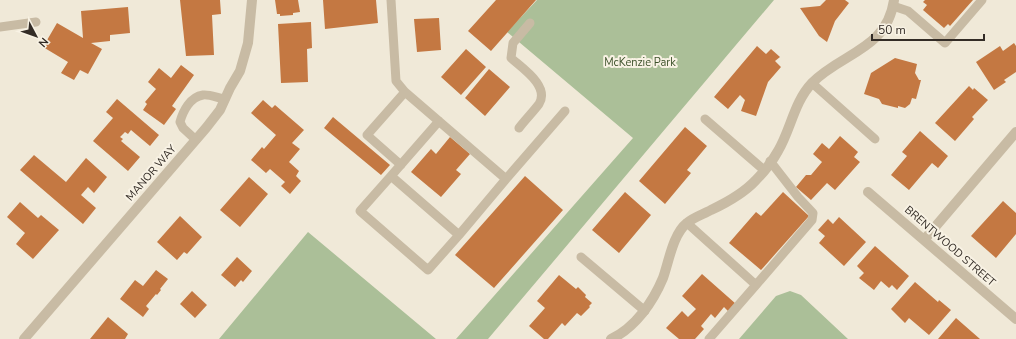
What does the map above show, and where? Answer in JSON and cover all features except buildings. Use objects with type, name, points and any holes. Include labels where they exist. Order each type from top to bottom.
[{"type":"street","name":"MANOR WAY","points":[[24,339],[196,140],[220,110],[240,71],[248,43],[252,0]]},
{"type":"street","points":[[611,339],[625,331],[645,310],[662,278],[669,256],[680,231],[687,223],[742,193],[757,179],[778,151],[801,97],[812,83],[834,65],[873,41],[886,25],[893,3]]},
{"type":"street","points":[[924,240],[1016,132]]},
{"type":"street","name":"BRENTWOOD STREET","points":[[868,192],[1016,319]]},
{"type":"lane","points":[[391,0],[396,81],[405,92],[506,179]]},
{"type":"lane","points":[[893,3],[908,11],[945,43],[982,0]]},
{"type":"lane","points":[[0,27],[36,22]]},
{"type":"lane","points":[[518,128],[539,103],[542,96],[540,89],[532,76],[511,58],[513,43],[530,23]]},
{"type":"lane","points":[[812,83],[875,139]]},
{"type":"lane","points":[[401,165],[367,135],[405,92]]},
{"type":"lane","points":[[196,140],[183,128],[180,122],[182,113],[187,105],[195,98],[204,95],[225,99]]},
{"type":"lane","points":[[439,122],[360,211],[428,270],[565,111]]},
{"type":"lane","points":[[705,119],[764,170]]},
{"type":"lane","points":[[709,339],[812,220],[813,213],[784,180],[770,161]]},
{"type":"lane","points":[[391,176],[459,235]]},
{"type":"lane","points":[[687,223],[756,285]]},
{"type":"lane","points":[[581,257],[645,310]]},
{"type":"green space","name":"McKenzie Park","points":[[537,0],[774,0],[488,339],[456,339],[633,138],[507,32]]},
{"type":"green space","points":[[308,232],[436,339],[219,339]]},
{"type":"green space","points":[[790,291],[801,295],[848,339],[739,339],[776,296]]}]
